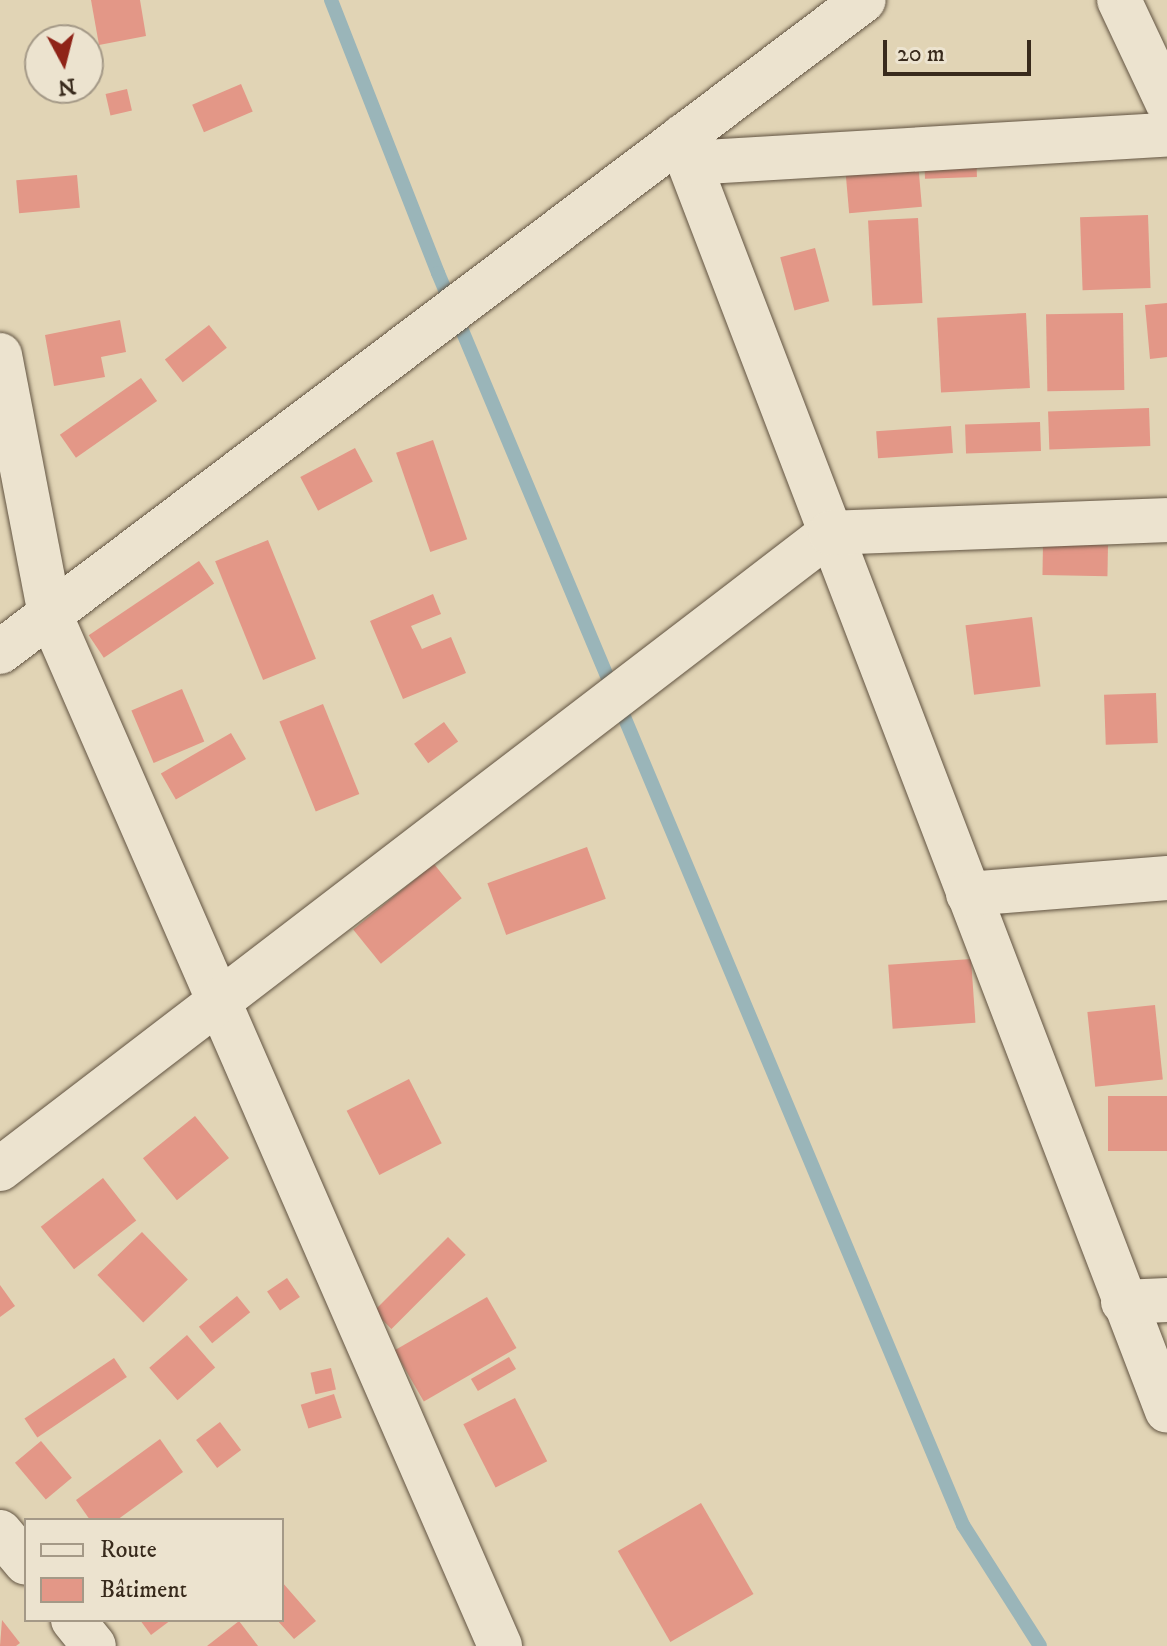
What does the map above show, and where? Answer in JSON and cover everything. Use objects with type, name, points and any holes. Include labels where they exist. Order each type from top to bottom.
[{"type":"street","points":[[0,652],[686,150],[864,0]]},
{"type":"street","points":[[1119,0],[1167,102]]},
{"type":"street","points":[[686,150],[1167,135]]},
{"type":"street","points":[[686,150],[1167,1411]]},
{"type":"street","points":[[0,355],[50,614],[500,1646]]},
{"type":"street","points":[[0,1169],[830,533],[1167,520]]},
{"type":"street","points":[[968,894],[1167,878]]},
{"type":"street","points":[[1123,1302],[1167,1300]]},
{"type":"street","points":[[0,1532],[24,1561]]},
{"type":"street","points":[[75,1622],[94,1646]]},
{"type":"building","points":[[91,0],[140,0],[146,36],[104,44],[104,24],[95,24]]},
{"type":"building","points":[[241,84],[253,112],[204,132],[192,105]]},
{"type":"building","points":[[127,89],[132,110],[111,115],[106,94]]},
{"type":"building","points":[[976,150],[977,177],[925,179],[924,152]]},
{"type":"building","points":[[917,151],[922,207],[849,213],[844,157]]},
{"type":"building","points":[[77,175],[80,208],[19,213],[16,180]]},
{"type":"building","points":[[1148,215],[1151,288],[1083,290],[1080,217]]},
{"type":"building","points":[[918,218],[922,303],[873,306],[868,221]]},
{"type":"building","points":[[815,248],[829,301],[794,310],[780,257]]},
{"type":"building","points":[[1167,303],[1167,357],[1150,359],[1145,305]]},
{"type":"building","points":[[1026,313],[1030,388],[941,393],[937,318]]},
{"type":"building","points":[[1123,313],[1124,390],[1047,391],[1046,314]]},
{"type":"building","points":[[120,320],[126,352],[101,357],[105,377],[54,386],[45,335]]},
{"type":"building","points":[[209,325],[227,348],[183,382],[165,359]]},
{"type":"building","points":[[141,378],[157,401],[76,458],[60,435]]},
{"type":"building","points":[[1149,408],[1150,446],[1049,450],[1048,412]]},
{"type":"building","points":[[1040,422],[1041,451],[966,454],[965,425]]},
{"type":"building","points":[[951,426],[953,453],[878,458],[876,431]]},
{"type":"building","points":[[433,440],[467,539],[430,552],[396,453]]},
{"type":"building","points":[[355,448],[373,482],[318,511],[300,477]]},
{"type":"building","points":[[268,540],[316,659],[263,680],[215,561]]},
{"type":"building","points":[[1043,544],[1108,545],[1107,576],[1042,575]]},
{"type":"building","points":[[199,561],[214,583],[104,658],[89,635]]},
{"type":"building","points":[[433,594],[441,614],[411,626],[422,649],[451,637],[466,673],[403,699],[370,621]]},
{"type":"building","points":[[1032,617],[1041,686],[974,695],[965,625]]},
{"type":"building","points":[[182,689],[204,741],[154,763],[131,710]]},
{"type":"building","points":[[1156,693],[1158,743],[1106,745],[1104,695]]},
{"type":"building","points":[[323,704],[359,794],[316,812],[279,722]]},
{"type":"building","points":[[444,722],[458,741],[428,763],[414,744]]},
{"type":"building","points":[[231,733],[246,759],[176,799],[161,774]]},
{"type":"building","points":[[587,847],[606,899],[506,935],[487,883]]},
{"type":"building","points":[[434,864],[462,898],[381,964],[353,929]]},
{"type":"building","points":[[971,959],[975,1023],[893,1029],[888,965]]},
{"type":"building","points":[[1155,1005],[1163,1080],[1095,1087],[1087,1012]]},
{"type":"building","points":[[409,1079],[442,1143],[379,1175],[347,1111]]},
{"type":"building","points":[[1108,1096],[1167,1096],[1167,1151],[1108,1151]]},
{"type":"building","points":[[195,1116],[229,1158],[177,1200],[143,1158]]},
{"type":"building","points":[[103,1178],[136,1221],[74,1269],[41,1227]]},
{"type":"building","points":[[142,1232],[188,1279],[143,1323],[97,1275]]},
{"type":"building","points":[[448,1237],[466,1255],[391,1329],[374,1311]]},
{"type":"building","points":[[287,1278],[300,1297],[280,1310],[267,1291]]},
{"type":"building","points":[[0,1285],[15,1306],[0,1317]]},
{"type":"building","points":[[237,1296],[250,1312],[212,1343],[199,1327]]},
{"type":"building","points":[[487,1297],[516,1348],[424,1402],[394,1350]]},
{"type":"building","points":[[187,1335],[215,1367],[177,1400],[149,1368]]},
{"type":"building","points":[[509,1357],[516,1369],[478,1391],[471,1379]]},
{"type":"building","points":[[114,1358],[127,1377],[37,1437],[24,1418]]},
{"type":"building","points":[[331,1368],[336,1389],[315,1394],[311,1373]]},
{"type":"building","points":[[334,1394],[342,1418],[308,1429],[301,1405]]},
{"type":"building","points":[[515,1398],[547,1461],[496,1488],[463,1424]]},
{"type":"building","points":[[220,1422],[241,1450],[217,1468],[196,1440]]},
{"type":"building","points":[[160,1439],[183,1472],[120,1518],[89,1518],[76,1500]]},
{"type":"building","points":[[41,1441],[72,1478],[46,1500],[15,1463]]},
{"type":"building","points":[[701,1503],[754,1594],[670,1642],[618,1551]]},
{"type":"building","points":[[284,1584],[316,1621],[294,1639],[279,1622],[284,1622]]},
{"type":"building","points":[[2,1620],[20,1643],[16,1646],[0,1646]]},
{"type":"building","points":[[141,1622],[168,1622],[151,1635]]},
{"type":"building","points":[[240,1622],[258,1646],[207,1646]]},
{"type":"waterway","points":[[331,0],[438,273],[963,1525],[1040,1646]]}]
